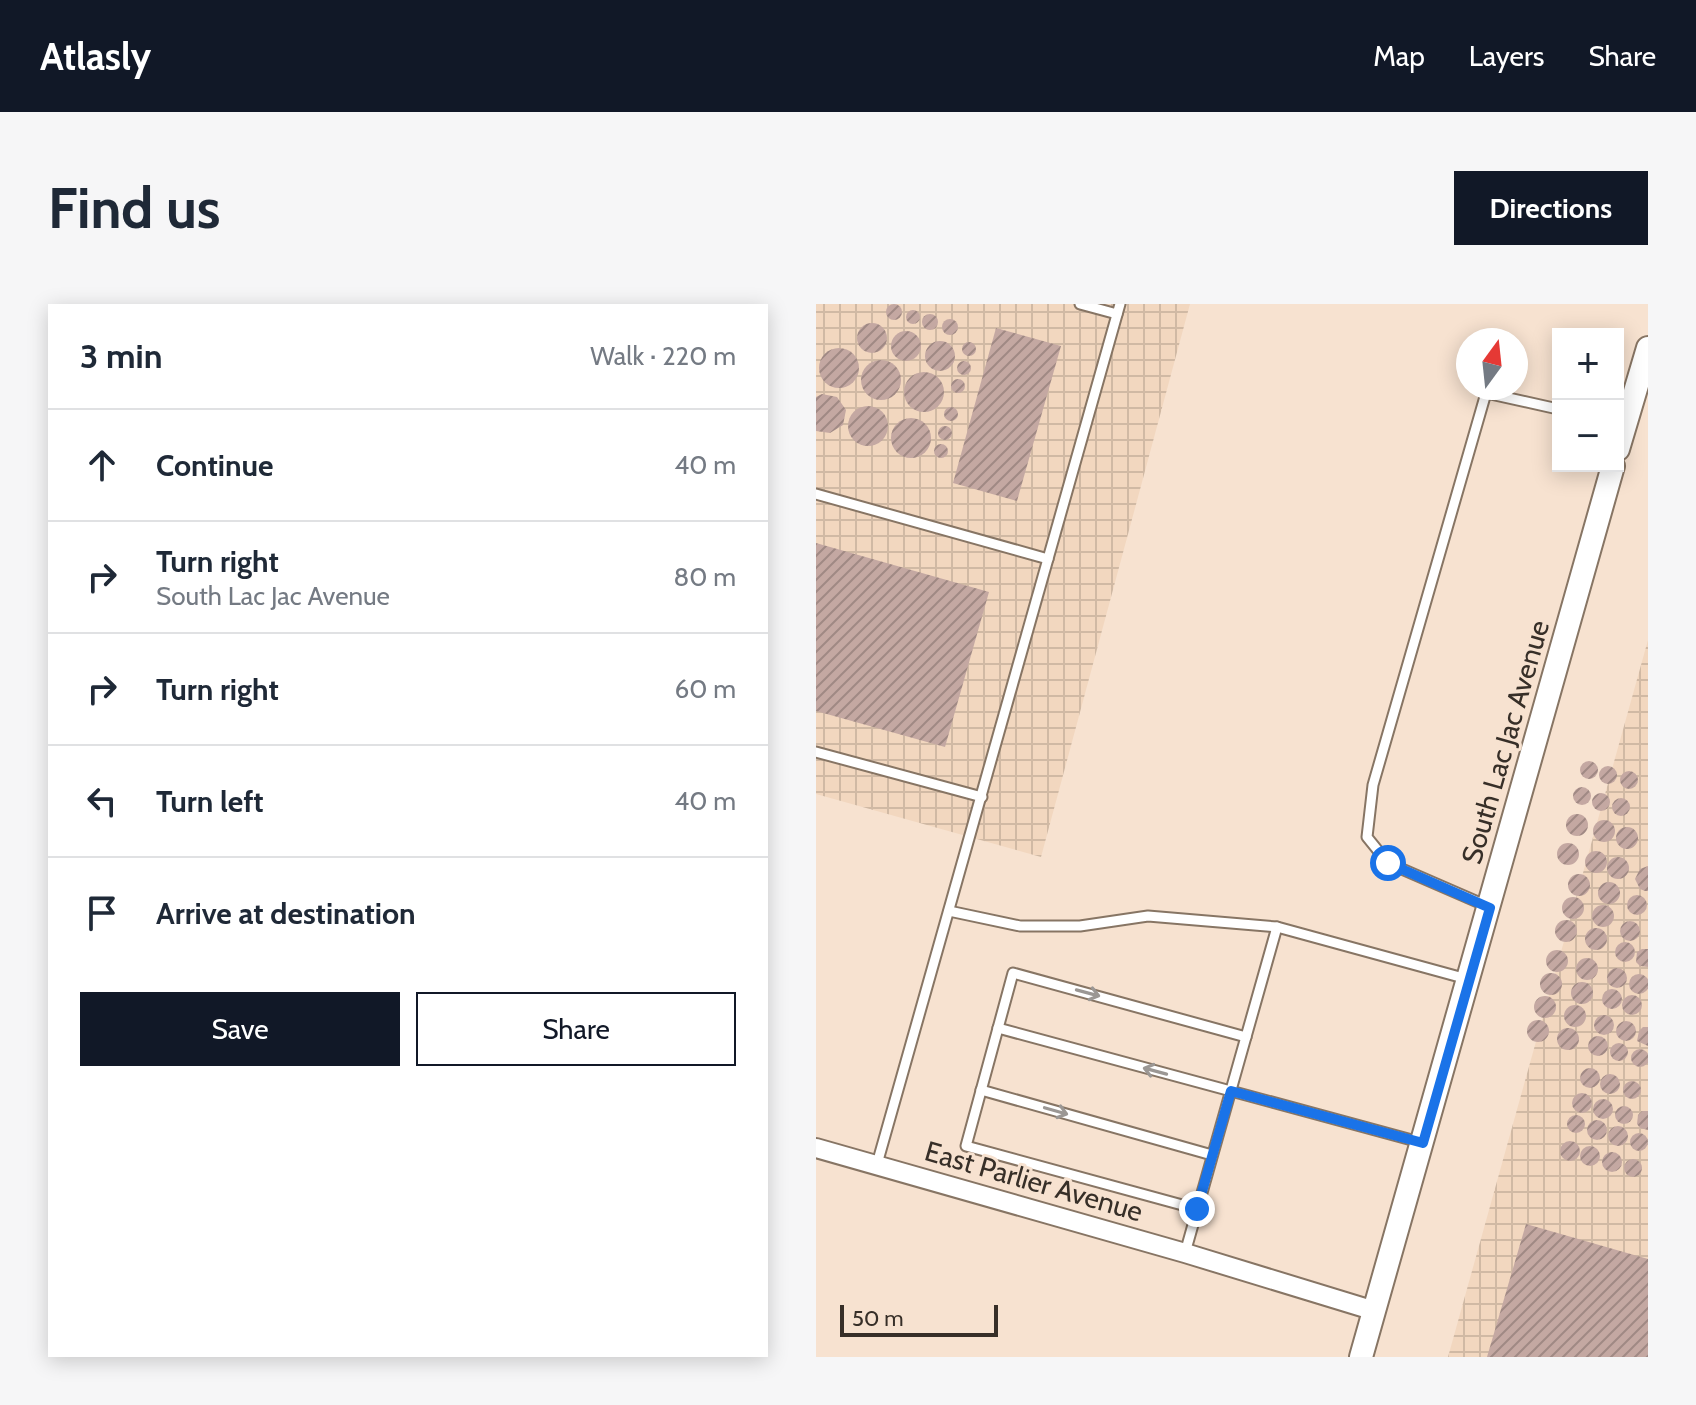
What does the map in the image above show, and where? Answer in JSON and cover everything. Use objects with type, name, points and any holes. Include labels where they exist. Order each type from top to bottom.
[{"type":"street","points":[[1624,417],[1648,348]]},
{"type":"street","name":"South Lac Jac Avenue","points":[[1361,1357],[1611,472]]},
{"type":"street","name":"East Parlier Avenue","points":[[816,1148],[1185,1253],[1375,1311]]},
{"type":"lane","points":[[877,1164],[1118,309],[1080,304]]},
{"type":"lane","points":[[1490,908],[1388,863],[1367,837],[1373,785],[1486,393],[1552,408]]},
{"type":"lane","points":[[816,494],[1048,559]]},
{"type":"lane","points":[[816,752],[982,797]]},
{"type":"lane","points":[[949,911],[1020,926],[1080,926],[1148,916],[1277,927],[1469,979]]},
{"type":"lane","points":[[1185,1253],[1277,927]]},
{"type":"lane","points":[[1197,1209],[966,1146],[1013,973],[1246,1037]]},
{"type":"lane","points":[[998,1028],[1423,1143]]},
{"type":"lane","points":[[981,1090],[1212,1155]]},
{"type":"shaded area","points":[[816,304],[1190,304],[1041,857],[816,794]]},
{"type":"shaded area","points":[[1648,640],[1648,1357],[1448,1357]]},
{"type":"building","points":[[894,304],[902,312],[894,320],[886,312]]},
{"type":"building","points":[[913,310],[920,317],[913,324],[906,317]]},
{"type":"building","points":[[930,314],[938,322],[930,330],[922,322]]},
{"type":"building","points":[[950,319],[958,327],[950,335],[942,327]]},
{"type":"building","points":[[872,323],[882,328],[887,338],[882,348],[872,353],[862,348],[857,338],[862,328]]},
{"type":"building","points":[[996,328],[1061,346],[1017,501],[953,483]]},
{"type":"building","points":[[906,331],[916,336],[921,346],[916,356],[906,361],[896,356],[891,346],[896,336]]},
{"type":"building","points":[[940,341],[950,346],[955,356],[950,366],[940,371],[930,366],[925,356],[930,346]]},
{"type":"building","points":[[969,342],[976,349],[969,356],[962,349]]},
{"type":"building","points":[[839,348],[853,354],[859,368],[853,382],[839,388],[825,382],[819,368],[825,354]]},
{"type":"building","points":[[881,360],[895,366],[901,380],[895,394],[881,400],[867,394],[861,380],[867,366]]},
{"type":"building","points":[[964,361],[971,368],[964,375],[957,368]]},
{"type":"building","points":[[924,372],[938,378],[944,392],[938,406],[924,412],[910,406],[904,392],[910,378]]},
{"type":"building","points":[[958,379],[965,386],[958,393],[951,386]]},
{"type":"building","points":[[822,394],[837,397],[846,410],[843,425],[830,433],[816,431],[816,397]]},
{"type":"building","points":[[868,406],[882,412],[888,426],[882,440],[868,446],[854,440],[848,426],[854,412]]},
{"type":"building","points":[[951,407],[958,414],[951,421],[944,414]]},
{"type":"building","points":[[911,418],[925,424],[931,438],[925,452],[911,458],[897,452],[891,438],[897,424]]},
{"type":"building","points":[[945,426],[952,433],[945,440],[938,433]]},
{"type":"building","points":[[941,444],[948,451],[941,458],[934,451]]},
{"type":"building","points":[[816,543],[989,592],[945,747],[816,711]]},
{"type":"building","points":[[1589,761],[1598,770],[1589,779],[1580,770]]},
{"type":"building","points":[[1608,766],[1617,775],[1608,784],[1599,775]]},
{"type":"building","points":[[1629,771],[1638,780],[1629,789],[1620,780]]},
{"type":"building","points":[[1582,787],[1591,796],[1582,805],[1573,796]]},
{"type":"building","points":[[1601,793],[1610,802],[1601,811],[1592,802]]},
{"type":"building","points":[[1621,798],[1630,807],[1621,816],[1612,807]]},
{"type":"building","points":[[1577,814],[1585,817],[1588,825],[1585,833],[1577,836],[1569,833],[1566,825],[1569,817]]},
{"type":"building","points":[[1604,820],[1612,823],[1615,831],[1612,839],[1604,842],[1596,839],[1593,831],[1596,823]]},
{"type":"building","points":[[1627,827],[1635,830],[1638,838],[1635,846],[1627,849],[1619,846],[1616,838],[1619,830]]},
{"type":"building","points":[[1568,843],[1576,846],[1579,854],[1576,862],[1568,865],[1560,862],[1557,854],[1560,846]]},
{"type":"building","points":[[1596,851],[1604,854],[1607,862],[1604,870],[1596,873],[1588,870],[1585,862],[1588,854]]},
{"type":"building","points":[[1618,857],[1626,860],[1629,868],[1626,876],[1618,879],[1610,876],[1607,868],[1610,860]]},
{"type":"building","points":[[1648,866],[1648,891],[1645,891],[1640,889],[1635,879],[1640,869]]},
{"type":"building","points":[[1579,874],[1587,877],[1590,885],[1587,893],[1579,896],[1571,893],[1568,885],[1571,877]]},
{"type":"building","points":[[1609,882],[1617,885],[1620,893],[1617,901],[1609,904],[1601,901],[1598,893],[1601,885]]},
{"type":"building","points":[[1637,895],[1644,898],[1647,905],[1644,912],[1637,915],[1630,912],[1627,905],[1630,898]]},
{"type":"building","points":[[1573,897],[1581,900],[1584,908],[1581,916],[1573,919],[1565,916],[1562,908],[1565,900]]},
{"type":"building","points":[[1603,905],[1611,908],[1614,916],[1611,924],[1603,927],[1595,924],[1592,916],[1595,908]]},
{"type":"building","points":[[1566,920],[1574,923],[1577,931],[1574,939],[1566,942],[1558,939],[1555,931],[1558,923]]},
{"type":"building","points":[[1630,921],[1637,924],[1640,931],[1637,938],[1630,941],[1623,938],[1620,931],[1623,924]]},
{"type":"building","points":[[1596,928],[1604,931],[1607,939],[1604,947],[1596,950],[1588,947],[1585,939],[1588,931]]},
{"type":"building","points":[[1625,942],[1632,945],[1635,952],[1632,959],[1625,962],[1618,959],[1615,952],[1618,945]]},
{"type":"building","points":[[1648,949],[1648,967],[1636,962],[1637,952]]},
{"type":"building","points":[[1557,950],[1565,953],[1568,961],[1565,969],[1557,972],[1549,969],[1546,961],[1549,953]]},
{"type":"building","points":[[1587,958],[1595,961],[1598,969],[1595,977],[1587,980],[1579,977],[1576,969],[1579,961]]},
{"type":"building","points":[[1617,968],[1624,971],[1627,978],[1624,985],[1617,988],[1610,985],[1607,978],[1610,971]]},
{"type":"building","points":[[1551,973],[1559,976],[1562,984],[1559,992],[1551,995],[1543,992],[1540,984],[1543,976]]},
{"type":"building","points":[[1639,974],[1646,977],[1649,984],[1646,991],[1639,994],[1632,991],[1629,984],[1632,977]]},
{"type":"building","points":[[1582,982],[1590,985],[1593,993],[1590,1001],[1582,1004],[1574,1001],[1571,993],[1574,985]]},
{"type":"building","points":[[1612,989],[1619,992],[1622,999],[1619,1006],[1612,1009],[1605,1006],[1602,999],[1605,992]]},
{"type":"building","points":[[1632,995],[1639,998],[1642,1005],[1639,1012],[1632,1015],[1625,1012],[1622,1005],[1625,998]]},
{"type":"building","points":[[1545,996],[1553,999],[1556,1007],[1553,1015],[1545,1018],[1537,1015],[1534,1007],[1537,999]]},
{"type":"building","points":[[1575,1005],[1583,1008],[1586,1016],[1583,1024],[1575,1027],[1567,1024],[1564,1016],[1567,1008]]},
{"type":"building","points":[[1604,1015],[1611,1018],[1614,1025],[1611,1032],[1604,1035],[1597,1032],[1594,1025],[1597,1018]]},
{"type":"building","points":[[1538,1020],[1546,1023],[1549,1031],[1546,1039],[1538,1042],[1530,1039],[1527,1031],[1530,1023]]},
{"type":"building","points":[[1626,1021],[1633,1024],[1636,1031],[1633,1038],[1626,1041],[1619,1038],[1616,1031],[1619,1024]]},
{"type":"building","points":[[1643,1027],[1648,1027],[1648,1046],[1637,1041]]},
{"type":"building","points":[[1568,1028],[1576,1031],[1579,1039],[1576,1047],[1568,1050],[1560,1047],[1557,1039],[1560,1031]]},
{"type":"building","points":[[1598,1036],[1605,1039],[1608,1046],[1605,1053],[1598,1056],[1591,1053],[1588,1046],[1591,1039]]},
{"type":"building","points":[[1615,1043],[1623,1043],[1628,1052],[1626,1059],[1615,1061],[1610,1056],[1610,1048]]},
{"type":"building","points":[[1640,1049],[1649,1058],[1640,1067],[1631,1058]]},
{"type":"building","points":[[1590,1068],[1597,1071],[1600,1078],[1597,1085],[1590,1088],[1583,1085],[1580,1078],[1583,1071]]},
{"type":"building","points":[[1610,1074],[1617,1077],[1620,1084],[1617,1091],[1610,1094],[1603,1091],[1600,1084],[1603,1077]]},
{"type":"building","points":[[1628,1081],[1636,1081],[1641,1090],[1639,1097],[1628,1099],[1623,1094],[1623,1086]]},
{"type":"building","points":[[1582,1093],[1589,1096],[1592,1103],[1589,1110],[1582,1113],[1575,1110],[1572,1103],[1575,1096]]},
{"type":"building","points":[[1603,1099],[1610,1102],[1613,1109],[1610,1116],[1603,1119],[1596,1116],[1593,1109],[1596,1102]]},
{"type":"building","points":[[1620,1106],[1628,1106],[1633,1115],[1631,1122],[1620,1124],[1615,1119],[1615,1111]]},
{"type":"building","points":[[1642,1111],[1648,1111],[1648,1130],[1637,1124]]},
{"type":"building","points":[[1572,1115],[1580,1115],[1585,1124],[1583,1131],[1572,1133],[1567,1128],[1567,1120]]},
{"type":"building","points":[[1597,1120],[1604,1123],[1607,1130],[1604,1137],[1597,1140],[1590,1137],[1587,1130],[1590,1123]]},
{"type":"building","points":[[1618,1126],[1625,1129],[1628,1136],[1625,1143],[1618,1146],[1611,1143],[1608,1136],[1611,1129]]},
{"type":"building","points":[[1635,1133],[1643,1133],[1648,1142],[1646,1149],[1635,1151],[1630,1146],[1630,1138]]},
{"type":"building","points":[[1570,1141],[1577,1144],[1580,1151],[1577,1158],[1570,1161],[1563,1158],[1560,1151],[1563,1144]]},
{"type":"building","points":[[1590,1146],[1597,1149],[1600,1156],[1597,1163],[1590,1166],[1583,1163],[1580,1156],[1583,1149]]},
{"type":"building","points":[[1612,1152],[1619,1155],[1622,1162],[1619,1169],[1612,1172],[1605,1169],[1602,1162],[1605,1155]]},
{"type":"building","points":[[1629,1159],[1637,1159],[1642,1168],[1640,1175],[1629,1177],[1624,1172],[1624,1164]]},
{"type":"building","points":[[1526,1224],[1648,1259],[1648,1357],[1487,1357]]},
{"type":"route","points":[[1197,1209],[1231,1091],[1423,1143],[1490,908],[1388,863]]}]
